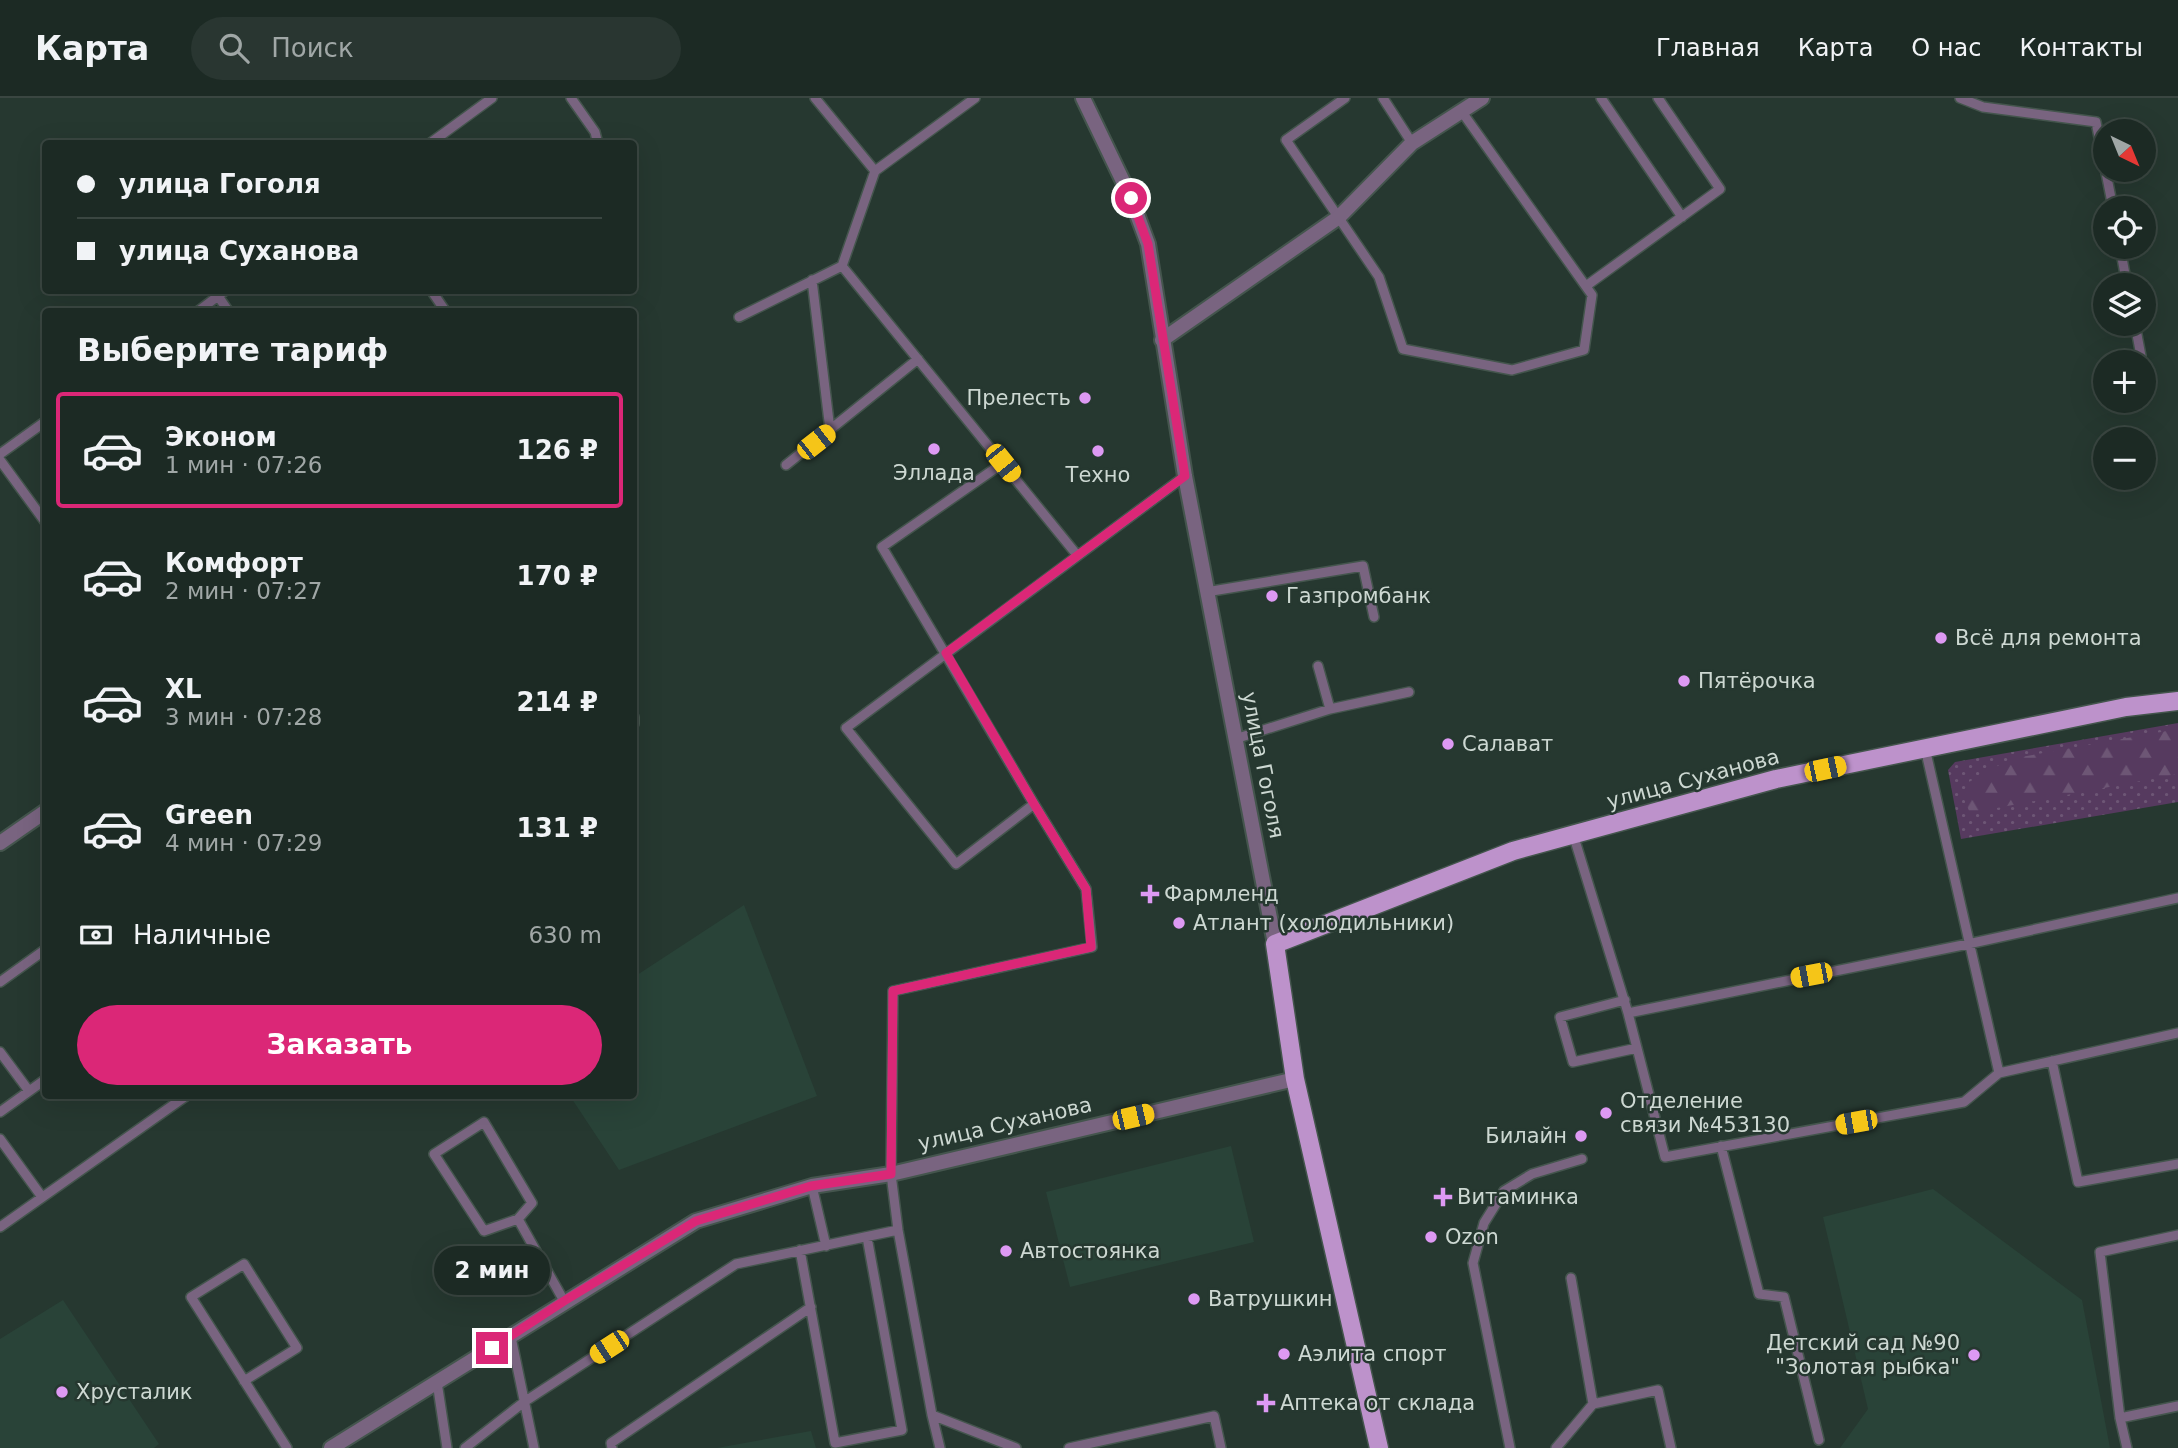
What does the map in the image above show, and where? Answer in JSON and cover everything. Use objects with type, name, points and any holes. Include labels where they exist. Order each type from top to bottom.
[{"type":"main road","name":"улица Суханова","points":[[1275,944],[1513,851],[1776,779],[2126,707],[2178,701]]},
{"type":"main road","name":"улица Гоголя","points":[[1275,944],[1295,1079],[1379,1448]]},
{"type":"street","name":"улица Гоголя","points":[[1083,98],[1131,198],[1148,244],[1206,592],[1275,944]]},
{"type":"street","points":[[1162,340],[1339,217],[1412,143],[1482,98]]},
{"type":"street","points":[[0,843],[42,814]]},
{"type":"street","name":"улица Суханова","points":[[331,1448],[696,1221],[811,1186],[891,1174],[1295,1079]]},
{"type":"lane","points":[[434,140],[492,98]]},
{"type":"lane","points":[[571,98],[596,132],[597,140]]},
{"type":"lane","points":[[816,98],[875,171]]},
{"type":"lane","points":[[739,317],[842,266],[875,171],[975,98]]},
{"type":"lane","points":[[1345,98],[1286,140],[1380,277],[1404,349],[1512,370],[1584,350],[1592,295],[1462,111]]},
{"type":"lane","points":[[1383,98],[1412,143]]},
{"type":"lane","points":[[1601,98],[1682,217]]},
{"type":"lane","points":[[1586,286],[1720,190],[1658,98]]},
{"type":"lane","points":[[1960,98],[1983,107],[2096,122],[2111,196]]},
{"type":"lane","points":[[842,266],[1077,555]]},
{"type":"lane","points":[[812,281],[831,430]]},
{"type":"lane","points":[[202,308],[221,294]]},
{"type":"lane","points":[[786,466],[918,359]]},
{"type":"lane","points":[[0,454],[42,424]]},
{"type":"lane","points":[[0,460],[42,518]]},
{"type":"lane","points":[[940,1448],[898,1230],[891,1174],[893,991],[1091,947],[1086,889],[882,547],[1003,463]]},
{"type":"lane","points":[[1034,804],[956,864],[846,728],[1185,476]]},
{"type":"lane","points":[[1206,592],[1363,566],[1374,617]]},
{"type":"lane","points":[[1318,666],[1330,709]]},
{"type":"lane","points":[[1235,739],[1330,709],[1409,692]]},
{"type":"lane","points":[[1925,748],[1999,1073]]},
{"type":"lane","points":[[1573,834],[1625,1000],[1665,1157],[1965,1102],[1999,1073],[2178,1033]]},
{"type":"lane","points":[[1628,1013],[2178,898]]},
{"type":"lane","points":[[0,982],[42,952]]},
{"type":"lane","points":[[1625,1000],[1560,1017],[1573,1062],[1637,1048]]},
{"type":"lane","points":[[0,1052],[29,1091]]},
{"type":"lane","points":[[2052,1061],[2078,1182],[2178,1164]]},
{"type":"lane","points":[[0,1112],[42,1082]]},
{"type":"lane","points":[[0,1227],[182,1099]]},
{"type":"lane","points":[[484,1122],[533,1203],[518,1219],[484,1231],[434,1154],[484,1122]]},
{"type":"lane","points":[[0,1139],[42,1197]]},
{"type":"lane","points":[[1721,1146],[1759,1294],[1784,1297],[1819,1440]]},
{"type":"lane","points":[[1510,1448],[1473,1263],[1484,1223],[1504,1191],[1532,1174],[1583,1159]]},
{"type":"lane","points":[[811,1186],[826,1245]]},
{"type":"lane","points":[[518,1219],[564,1301]]},
{"type":"lane","points":[[466,1448],[524,1402],[736,1264],[898,1230]]},
{"type":"lane","points":[[2127,1448],[2120,1418],[2100,1252],[2178,1235]]},
{"type":"lane","points":[[800,1250],[835,1443],[902,1430],[867,1237]]},
{"type":"lane","points":[[244,1381],[297,1348],[244,1264],[191,1297],[244,1381],[287,1448]]},
{"type":"lane","points":[[1571,1278],[1593,1404]]},
{"type":"lane","points":[[612,1448],[611,1443],[811,1307]]},
{"type":"lane","points":[[510,1337],[534,1448]]},
{"type":"lane","points":[[437,1382],[447,1448]]},
{"type":"lane","points":[[1556,1448],[1593,1404],[1658,1390],[1671,1448]]},
{"type":"lane","points":[[2120,1418],[2178,1406]]},
{"type":"lane","points":[[932,1415],[1016,1448]]},
{"type":"lane","points":[[1069,1448],[1214,1416],[1221,1448]]},
{"type":"shaded area","points":[[744,905],[817,1096],[619,1170],[572,1099],[637,1099],[637,975]]},
{"type":"shaded area","points":[[1231,1146],[1254,1242],[1070,1287],[1046,1192]]},
{"type":"shaded area","name":"Детский сад №90 \"Золотая рыбка\"","points":[[1933,1189],[2082,1300],[2110,1448],[1840,1448],[1868,1409],[1823,1217]]},
{"type":"shaded area","name":"Хрусталик","points":[[63,1300],[159,1444],[154,1448],[0,1448],[0,1339]]},
{"type":"shaded area","points":[[811,1431],[816,1448],[717,1448]]},
{"type":"green space","points":[[2178,723],[2178,802],[1961,839],[1948,770],[1955,762]]},
{"type":"green space","points":[[2178,729],[2178,774],[1970,813],[1964,799],[1969,782],[2010,759]]},
{"type":"place","name":"Прелесть","points":[[1085,398]]},
{"type":"place","name":"Эллада","points":[[934,449]]},
{"type":"place","name":"Техно","points":[[1098,451]]},
{"type":"place","name":"Газпромбанк","points":[[1272,596]]},
{"type":"place","name":"Всё для ремонта","points":[[1941,638]]},
{"type":"place","name":"Пятёрочка","points":[[1684,681]]},
{"type":"place","name":"Салават","points":[[1448,744]]},
{"type":"place","name":"Фармленд","points":[[1150,894]]},
{"type":"place","name":"Атлант (холодильники)","points":[[1179,923]]},
{"type":"place","name":"Отделение связи №453130","points":[[1606,1113]]},
{"type":"place","name":"Билайн","points":[[1581,1136]]},
{"type":"place","name":"Витаминка","points":[[1443,1197]]},
{"type":"place","name":"Ozon","points":[[1431,1237]]},
{"type":"place","name":"Автостоянка","points":[[1006,1251]]},
{"type":"place","name":"Ватрушкин","points":[[1194,1299]]},
{"type":"place","name":"Аэлита спорт","points":[[1284,1354]]},
{"type":"place","name":"Детский сад №90 \"Золотая рыбка\"","points":[[1974,1355]]},
{"type":"place","name":"Хрусталик","points":[[62,1392]]},
{"type":"place","name":"Аптека от склада","points":[[1266,1403]]},
{"type":"route","points":[[492,1348],[696,1221],[811,1186],[891,1174],[893,991],[1091,947],[1086,889],[946,653],[1185,476],[1148,244],[1131,198]]}]
